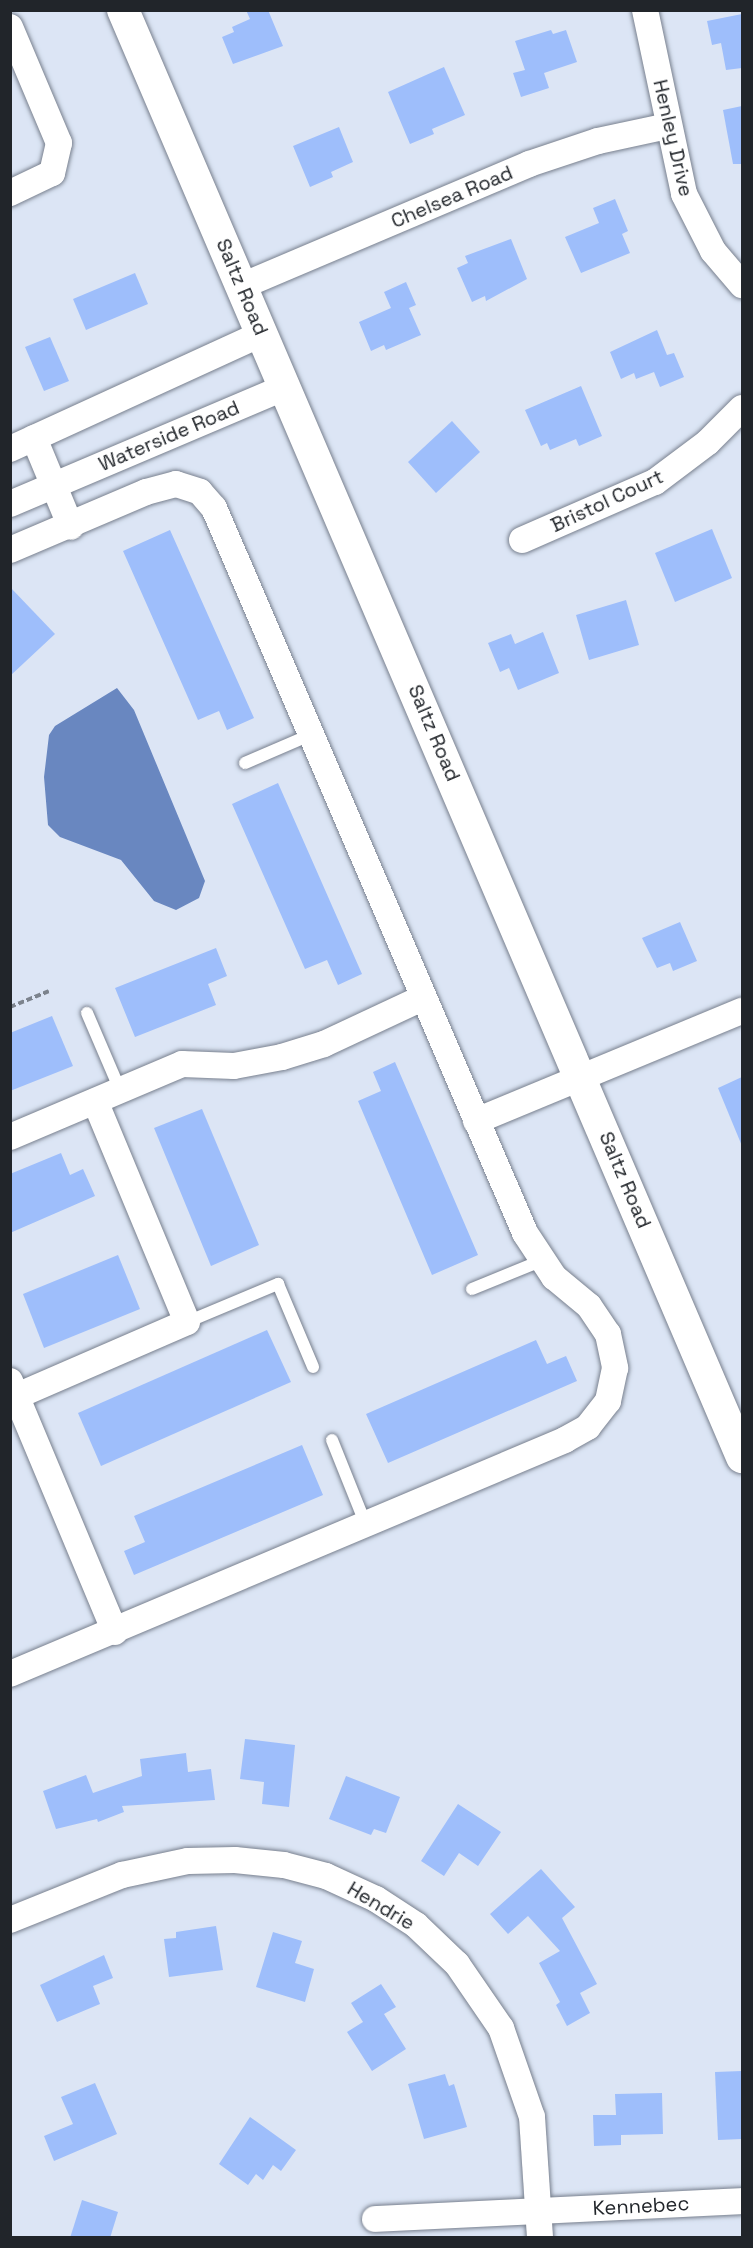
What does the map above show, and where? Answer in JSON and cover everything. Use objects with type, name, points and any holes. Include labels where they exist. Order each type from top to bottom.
[{"type":"street","name":"Saltz Road","points":[[123,10],[582,1078],[742,1457]]},
{"type":"street","name":"Henley Drive","points":[[645,10],[684,194],[696,223],[713,251],[742,285]]},
{"type":"street","points":[[10,27],[56,132],[58,158],[45,179],[10,194]]},
{"type":"street","name":"Chelsea Road","points":[[242,286],[529,164],[598,141],[668,126]]},
{"type":"street","points":[[10,449],[262,333]]},
{"type":"street","name":"Waterside Road","points":[[10,504],[286,387]]},
{"type":"street","name":"Bristol Court","points":[[522,540],[655,482],[708,442],[742,408]]},
{"type":"street","points":[[34,438],[71,527]]},
{"type":"street","points":[[10,550],[71,527],[146,492],[176,484],[200,492],[214,508],[422,998],[525,1233],[554,1277],[589,1306],[608,1334],[615,1368],[608,1401],[588,1427],[566,1440],[115,1632],[10,1674]]},
{"type":"street","points":[[10,1137],[182,1064],[234,1066],[282,1057],[324,1044],[422,998]]},
{"type":"street","points":[[476,1121],[742,1011]]},
{"type":"street","points":[[95,1101],[187,1322],[14,1389],[115,1632]]},
{"type":"street","name":"Hendrie","points":[[10,1920],[122,1875],[188,1861],[235,1860],[284,1865],[326,1876],[376,1899],[416,1925],[457,1964],[501,2028],[532,2117],[540,2238]]},
{"type":"street","name":"Kennebec","points":[[375,2219],[742,2202]]},
{"type":"lane","points":[[245,763],[310,735]]},
{"type":"lane","points":[[87,1013],[120,1090]]},
{"type":"lane","points":[[472,1289],[543,1260]]},
{"type":"lane","points":[[187,1322],[278,1284],[314,1367]]},
{"type":"lane","points":[[332,1440],[366,1525]]},
{"type":"path","points":[[10,1007],[49,992]]},
{"type":"water","points":[[117,688],[134,710],[205,881],[199,898],[176,910],[154,901],[121,860],[60,837],[48,825],[44,777],[49,735],[55,726]]},
{"type":"building","points":[[246,10],[268,10],[283,46],[233,64],[222,37],[234,32],[232,27],[250,19]]},
{"type":"building","points":[[742,14],[742,68],[726,70],[721,43],[712,45],[707,21]]},
{"type":"building","points":[[551,30],[553,34],[566,30],[577,62],[544,73],[549,88],[521,97],[513,73],[525,70],[515,41]]},
{"type":"building","points":[[444,67],[465,115],[432,129],[434,134],[410,144],[388,92]]},
{"type":"building","points":[[742,106],[742,164],[733,164],[723,110]]},
{"type":"building","points":[[339,127],[353,162],[331,172],[333,177],[310,187],[293,146]]},
{"type":"building","points":[[615,199],[628,231],[622,234],[630,253],[581,273],[565,237],[599,223],[593,208]]},
{"type":"building","points":[[511,239],[527,279],[486,301],[485,296],[472,302],[457,268],[468,263],[465,256]]},
{"type":"building","points":[[135,273],[148,304],[86,330],[73,299]]},
{"type":"building","points":[[406,282],[416,305],[409,308],[421,335],[386,350],[384,345],[371,351],[359,322],[391,308],[384,292]]},
{"type":"building","points":[[657,330],[667,355],[674,353],[684,377],[660,387],[654,372],[636,379],[634,373],[621,379],[610,352]]},
{"type":"building","points":[[50,337],[69,381],[44,391],[25,347]]},
{"type":"building","points":[[581,386],[602,436],[579,446],[576,439],[550,450],[547,443],[541,446],[525,410]]},
{"type":"building","points":[[452,421],[480,452],[436,493],[408,462]]},
{"type":"building","points":[[712,529],[732,578],[675,602],[655,553]]},
{"type":"building","points":[[170,530],[254,718],[227,730],[219,711],[198,720],[123,551]]},
{"type":"building","points":[[10,587],[55,634],[10,676]]},
{"type":"building","points":[[626,600],[639,645],[589,660],[576,615]]},
{"type":"building","points":[[543,632],[559,673],[518,690],[509,668],[500,672],[488,643],[511,634],[515,644]]},
{"type":"building","points":[[278,783],[362,974],[338,985],[327,960],[305,969],[232,804]]},
{"type":"building","points":[[680,922],[697,961],[673,971],[670,963],[657,968],[642,938]]},
{"type":"building","points":[[216,948],[227,976],[208,984],[216,1005],[135,1037],[115,988]]},
{"type":"building","points":[[52,1016],[73,1066],[10,1091],[10,1033]]},
{"type":"building","points":[[395,1062],[478,1255],[432,1275],[358,1101],[381,1091],[373,1072]]},
{"type":"building","points":[[742,1077],[742,1146],[718,1088]]},
{"type":"building","points":[[202,1109],[259,1245],[211,1266],[154,1128]]},
{"type":"building","points":[[61,1153],[70,1175],[83,1169],[95,1196],[10,1233],[10,1174]]},
{"type":"building","points":[[118,1255],[140,1309],[44,1348],[23,1294]]},
{"type":"building","points":[[267,1330],[291,1382],[101,1466],[78,1413]]},
{"type":"building","points":[[536,1340],[547,1364],[566,1356],[577,1381],[388,1463],[366,1414]]},
{"type":"building","points":[[302,1445],[323,1495],[134,1575],[124,1551],[145,1542],[134,1516]]},
{"type":"building","points":[[245,1739],[295,1745],[289,1807],[262,1804],[264,1782],[240,1779]]},
{"type":"building","points":[[186,1753],[188,1772],[211,1769],[215,1800],[122,1806],[124,1812],[98,1822],[97,1819],[56,1829],[43,1791],[86,1775],[93,1793],[142,1776],[140,1759]]},
{"type":"building","points":[[346,1776],[400,1797],[386,1833],[374,1829],[371,1835],[329,1819]]},
{"type":"building","points":[[458,1804],[501,1832],[478,1866],[459,1853],[444,1876],[421,1861]]},
{"type":"building","points":[[541,1869],[575,1907],[562,1918],[597,1984],[580,1993],[590,2013],[567,2026],[556,2005],[560,2002],[539,1963],[560,1951],[528,1916],[508,1934],[490,1914]]},
{"type":"building","points":[[216,1926],[223,1970],[169,1977],[164,1939],[176,1938],[176,1932]]},
{"type":"building","points":[[273,1932],[302,1941],[295,1963],[314,1969],[305,2002],[256,1987]]},
{"type":"building","points":[[104,1955],[113,1978],[93,1986],[100,2004],[57,2022],[40,1985]]},
{"type":"building","points":[[381,1984],[396,2007],[384,2014],[406,2049],[372,2071],[347,2032],[363,2022],[351,2003]]},
{"type":"building","points":[[742,2071],[742,2139],[718,2140],[715,2072]]},
{"type":"building","points":[[445,2074],[449,2086],[454,2084],[467,2127],[424,2139],[408,2084]]},
{"type":"building","points":[[95,2083],[117,2134],[54,2161],[44,2136],[73,2124],[61,2097]]},
{"type":"building","points":[[662,2093],[663,2134],[621,2135],[621,2145],[594,2146],[593,2115],[616,2115],[615,2094]]},
{"type":"building","points":[[250,2117],[296,2150],[281,2171],[273,2165],[263,2180],[256,2174],[248,2185],[219,2164]]},
{"type":"building","points":[[82,2200],[118,2212],[110,2238],[70,2238]]}]
